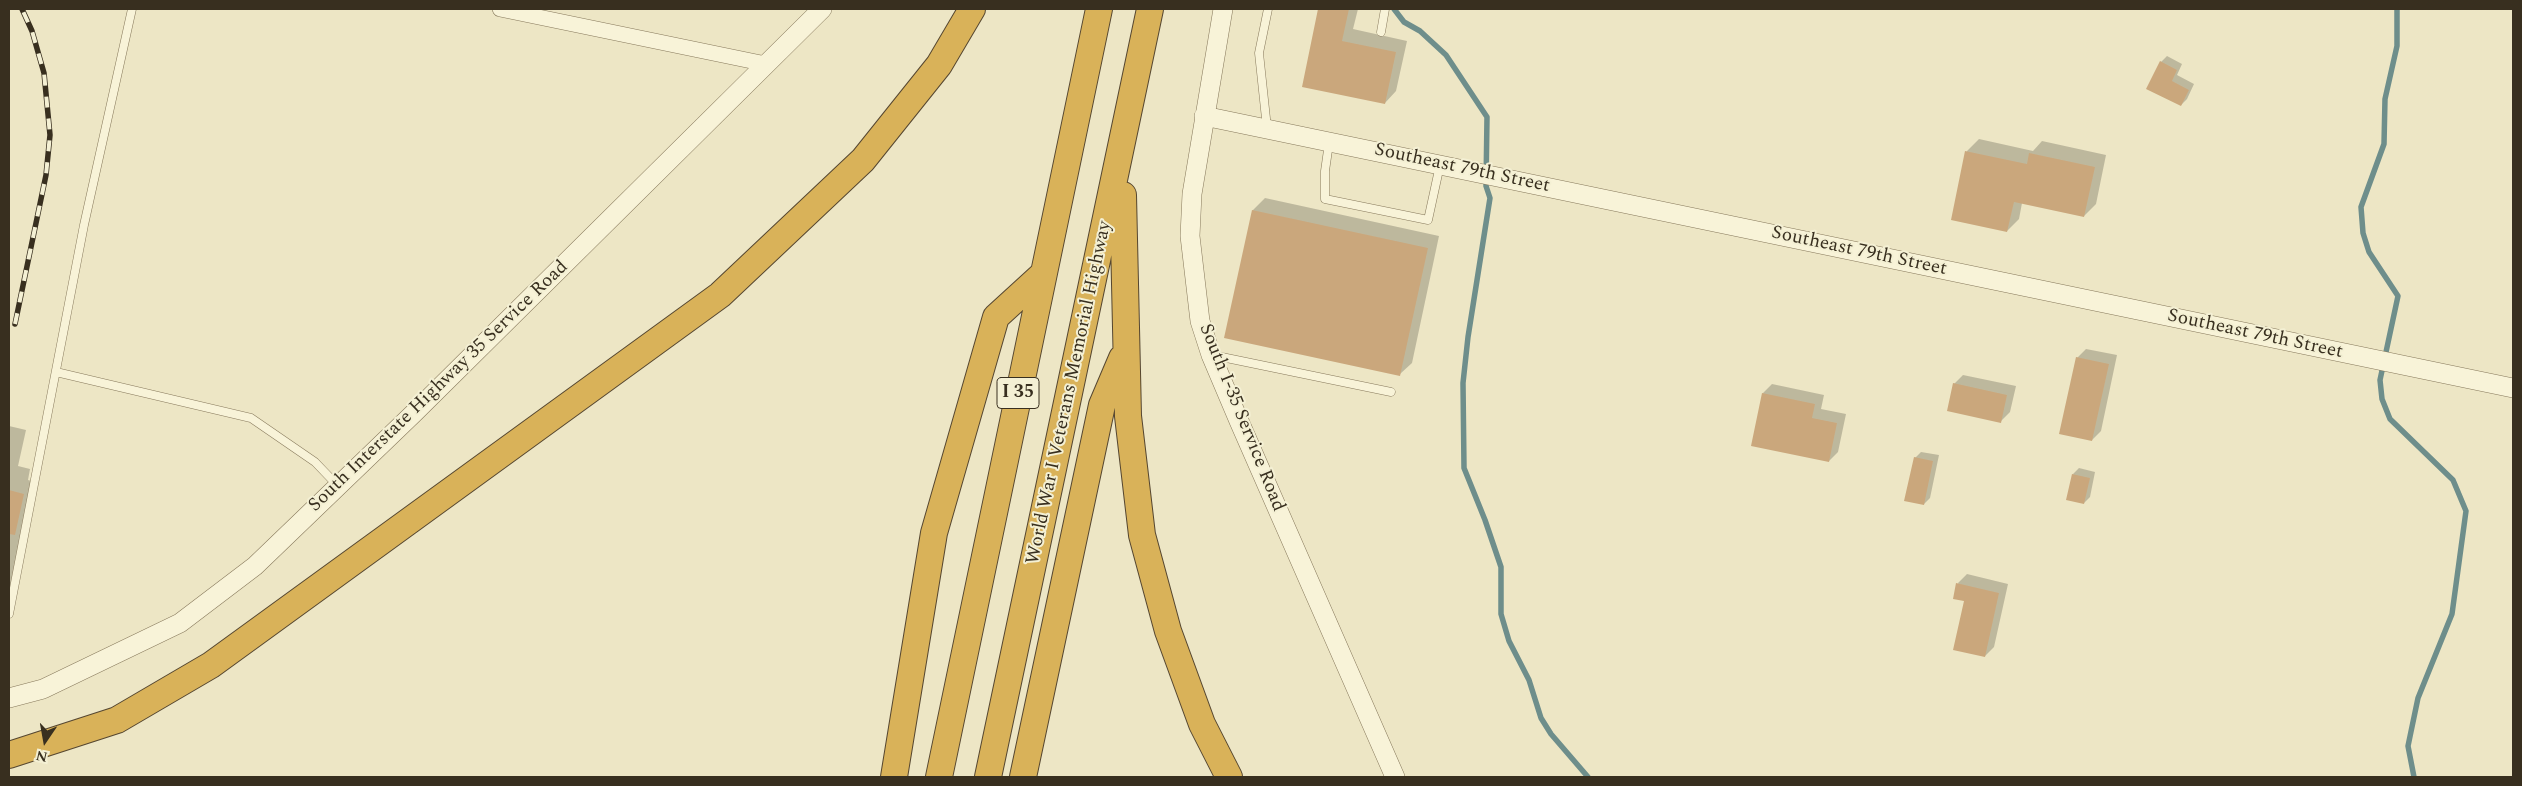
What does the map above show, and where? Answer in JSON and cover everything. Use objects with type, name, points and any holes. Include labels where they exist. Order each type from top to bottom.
[{"type":"highway","points":[[9,755],[117,720],[211,665],[720,295],[863,160],[939,65],[972,9]]},
{"type":"highway","name":"I 35","points":[[939,777],[1042,275],[1099,9]]},
{"type":"highway","name":"World War I Veterans Memorial Highway","points":[[988,777],[1150,9]]},
{"type":"highway","points":[[1122,149],[1128,416],[1142,535],[1168,631],[1202,724],[1229,777]]},
{"type":"highway","points":[[894,777],[934,533],[996,317],[1042,275]]},
{"type":"highway","points":[[1023,777],[1102,405],[1126,348]]},
{"type":"street","points":[[500,9],[766,64]]},
{"type":"street","name":"South Interstate Highway 35 Service Road","points":[[9,698],[43,688],[180,623],[255,566],[822,9]]},
{"type":"street","name":"South I-35 Service Road","points":[[1223,9],[1192,194],[1190,236],[1200,321],[1211,355],[1395,777]]},
{"type":"street","name":"Southeast 79th Street","points":[[1204,116],[2513,388]]},
{"type":"lane","points":[[9,614],[84,225],[132,9]]},
{"type":"lane","points":[[1268,9],[1259,53],[1268,129]]},
{"type":"lane","points":[[1380,32],[1385,9]]},
{"type":"lane","points":[[1330,142],[1325,171],[1325,199],[1428,220],[1440,165]]},
{"type":"lane","points":[[1211,355],[1391,392]]},
{"type":"lane","points":[[56,372],[251,418],[315,462],[338,486]]},
{"type":"building","points":[[1318,9],[1349,9],[1342,41],[1396,52],[1385,104],[1302,87]]},
{"type":"building","points":[[2160,61],[2177,70],[2172,81],[2189,90],[2181,106],[2146,89]]},
{"type":"building","points":[[1965,151],[2027,164],[2029,153],[2095,167],[2084,217],[2014,202],[2007,232],[1951,220]]},
{"type":"building","points":[[1252,210],[1428,248],[1400,376],[1224,338]]},
{"type":"building","points":[[2076,357],[2109,364],[2092,441],[2059,434]]},
{"type":"building","points":[[1953,383],[2007,395],[2001,423],[1947,411]]},
{"type":"building","points":[[1762,393],[1815,404],[1812,418],[1837,423],[1829,462],[1751,446]]},
{"type":"building","points":[[1914,457],[1933,461],[1924,505],[1904,501]]},
{"type":"building","points":[[2072,474],[2090,478],[2084,504],[2066,500]]},
{"type":"building","points":[[9,490],[24,494],[15,535],[9,534]]},
{"type":"building","points":[[1956,583],[1999,593],[1985,657],[1953,650],[1964,601],[1953,599]]},
{"type":"waterway","points":[[1394,9],[1404,22],[1420,31],[1446,55],[1487,117],[1486,186],[1490,198],[1468,337],[1463,383],[1464,468],[1501,567],[1501,614],[1509,641],[1529,680],[1541,718],[1551,734],[1588,777]]},
{"type":"waterway","points":[[2397,9],[2397,46],[2385,99],[2384,144],[2361,207],[2363,233],[2369,252],[2398,296],[2380,380],[2382,399],[2390,419],[2453,480],[2466,511],[2452,614],[2418,698],[2408,746],[2414,777]]},
{"type":"railway","points":[[15,324],[46,175],[50,135],[44,73],[32,31],[22,9]]}]
